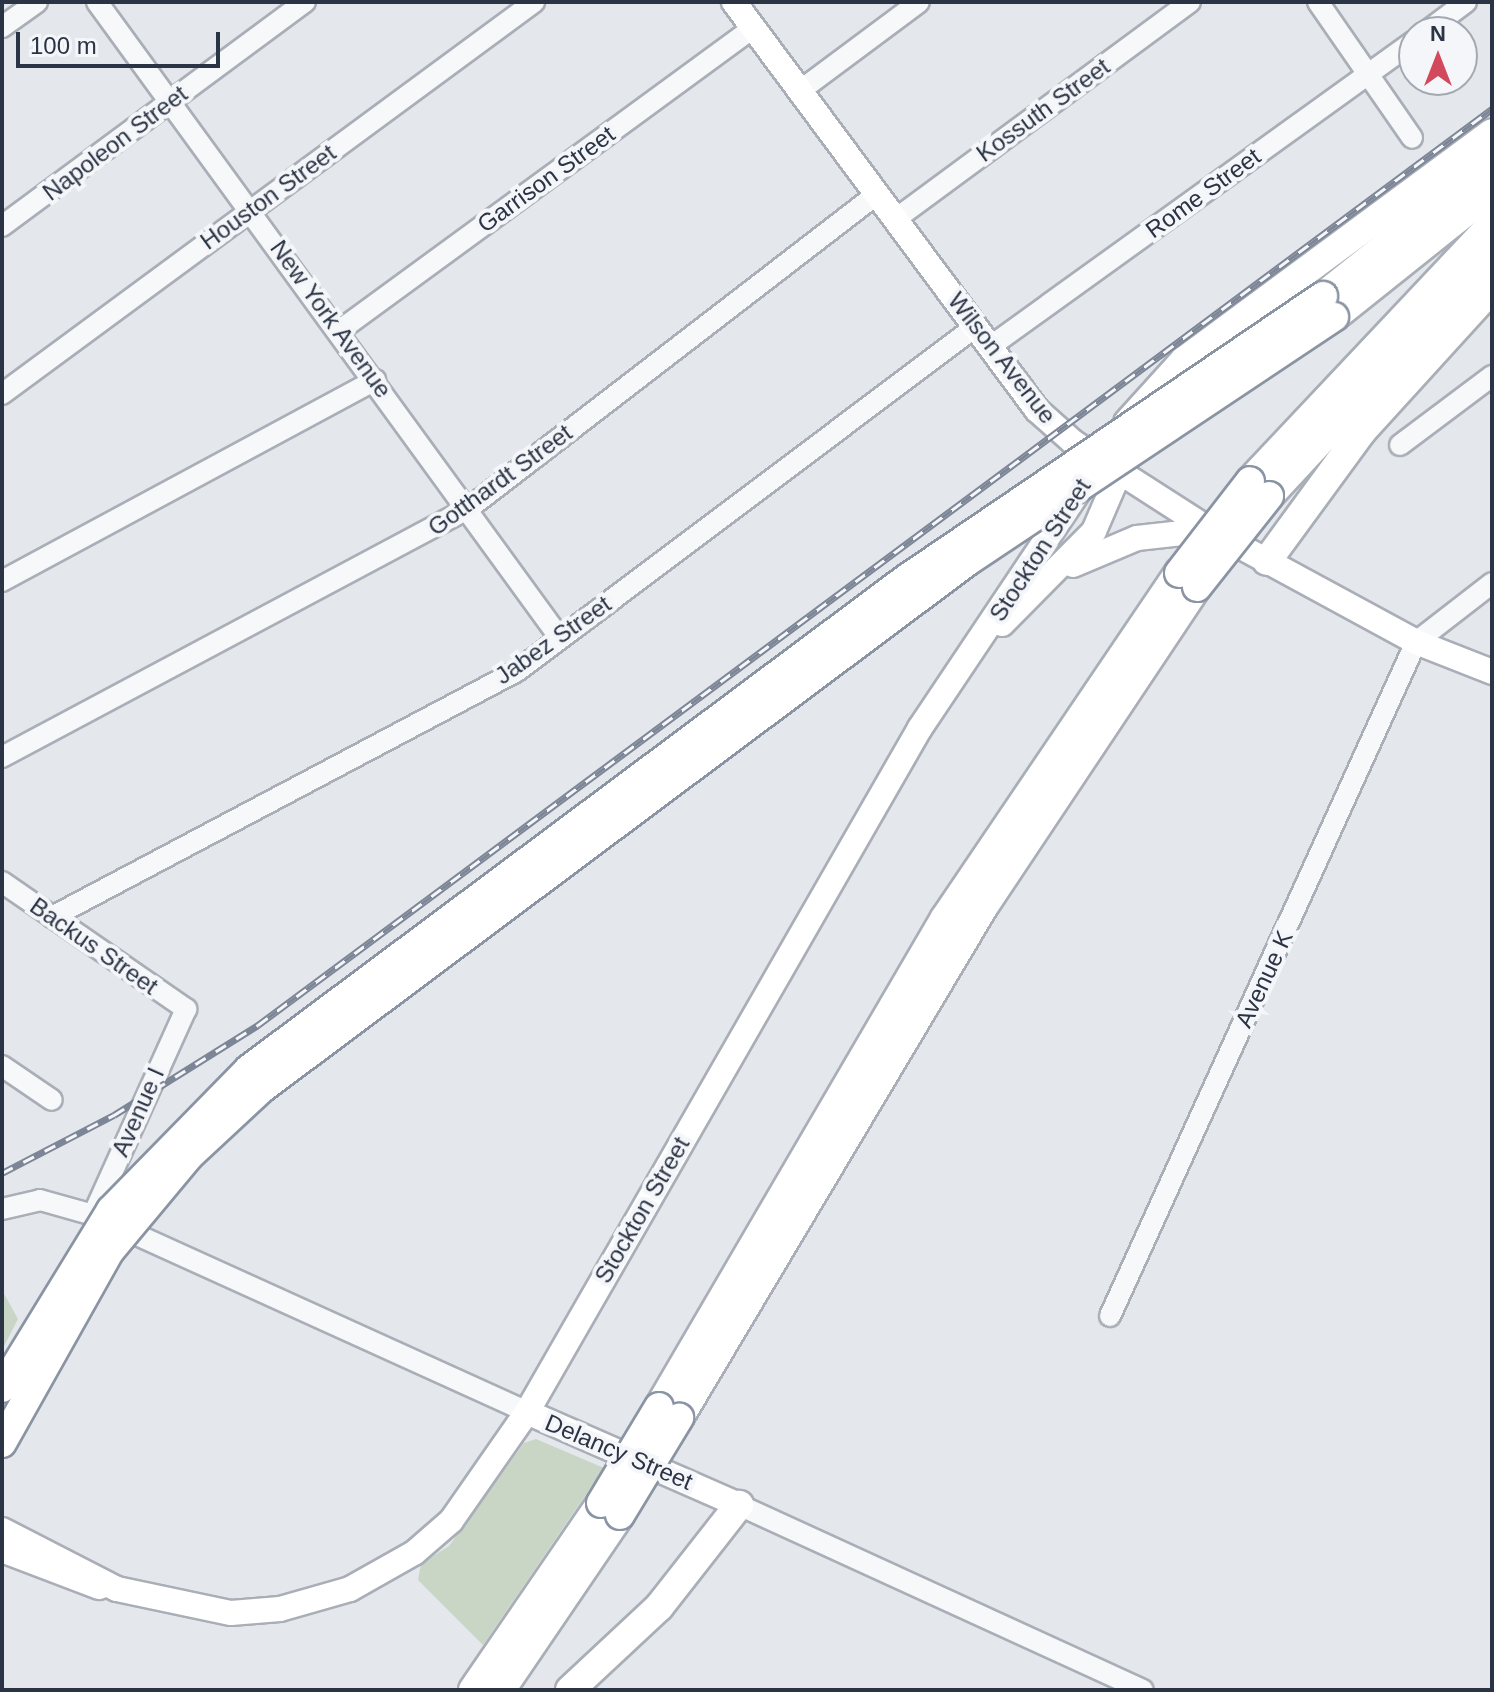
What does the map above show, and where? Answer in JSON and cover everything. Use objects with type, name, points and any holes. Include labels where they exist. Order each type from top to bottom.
[{"type":"highway","points":[[1109,466],[1184,361],[1492,133]]},
{"type":"highway","points":[[2,1388],[48,1302],[111,1210],[176,1136],[268,1053],[906,579],[1328,306],[1492,161]]},
{"type":"highway","points":[[2,1443],[109,1252],[189,1156],[261,1089],[968,561],[1492,191]]},
{"type":"highway","points":[[501,1690],[669,1413],[945,918],[1188,580],[1259,488],[1492,224]]},
{"type":"highway","points":[[1259,488],[1492,256]]},
{"type":"highway","points":[[1267,561],[1362,431],[1492,288]]},
{"type":"highway","points":[[570,1690],[659,1607],[739,1505]]},
{"type":"highway","points":[[473,1690],[610,1509]]},
{"type":"main road","name":"Wilson Avenue","points":[[734,2],[1037,410],[1109,466],[1210,530],[1416,642],[1492,672]]},
{"type":"main road","name":"Stockton Street","points":[[982,641],[1053,576],[1094,531],[1109,466]]},
{"type":"main road","name":"Stockton Street","points":[[117,1589],[179,1606],[280,1609],[380,1574],[468,1503],[527,1412],[920,728],[1109,466]]},
{"type":"main road","points":[[1053,576],[1137,538],[1210,530]]},
{"type":"main road","name":"Delancy Street","points":[[527,1412],[739,1505]]},
{"type":"main road","points":[[2,1530],[117,1589]]},
{"type":"main road","points":[[2,1550],[76,1582],[117,1589]]},
{"type":"street","points":[[2,27],[37,2]]},
{"type":"street","name":"New York Avenue","points":[[97,2],[469,508],[560,638]]},
{"type":"street","name":"Napoleon Street","points":[[2,226],[305,2]]},
{"type":"street","name":"Houston Street","points":[[2,394],[534,2]]},
{"type":"street","points":[[801,90],[919,2]]},
{"type":"street","name":"Kossuth Street","points":[[897,218],[1190,2]]},
{"type":"street","points":[[1318,2],[1412,138]]},
{"type":"street","points":[[1447,16],[1466,2]]},
{"type":"street","name":"Garrison Street","points":[[339,331],[753,28]]},
{"type":"street","name":"Rome Street","points":[[991,346],[1398,52]]},
{"type":"street","name":"Gotthardt Street","points":[[2,757],[469,508],[877,194]]},
{"type":"street","name":"Jabez Street","points":[[52,917],[517,671],[975,327]]},
{"type":"street","points":[[1400,445],[1492,376]]},
{"type":"street","points":[[2,581],[375,380]]},
{"type":"street","points":[[1416,642],[1492,583]]},
{"type":"street","name":"Avenue K","points":[[1110,1316],[1416,642]]},
{"type":"street","name":"Backus Street","points":[[2,882],[186,1009]]},
{"type":"street","name":"Avenue I","points":[[93,1215],[186,1009]]},
{"type":"street","points":[[2,1066],[52,1100]]},
{"type":"street","name":"Delancy Street","points":[[2,1209],[40,1200],[93,1215],[527,1412]]},
{"type":"street","name":"Delancy Street","points":[[739,1505],[1143,1690]]},
{"type":"green space","points":[[2,1290],[18,1319],[2,1350]]},
{"type":"green space","points":[[536,1439],[604,1468],[483,1645],[418,1580],[421,1564],[449,1546],[524,1443]]},
{"type":"railway","points":[[2,1173],[114,1115],[258,1025],[1492,109]]}]
